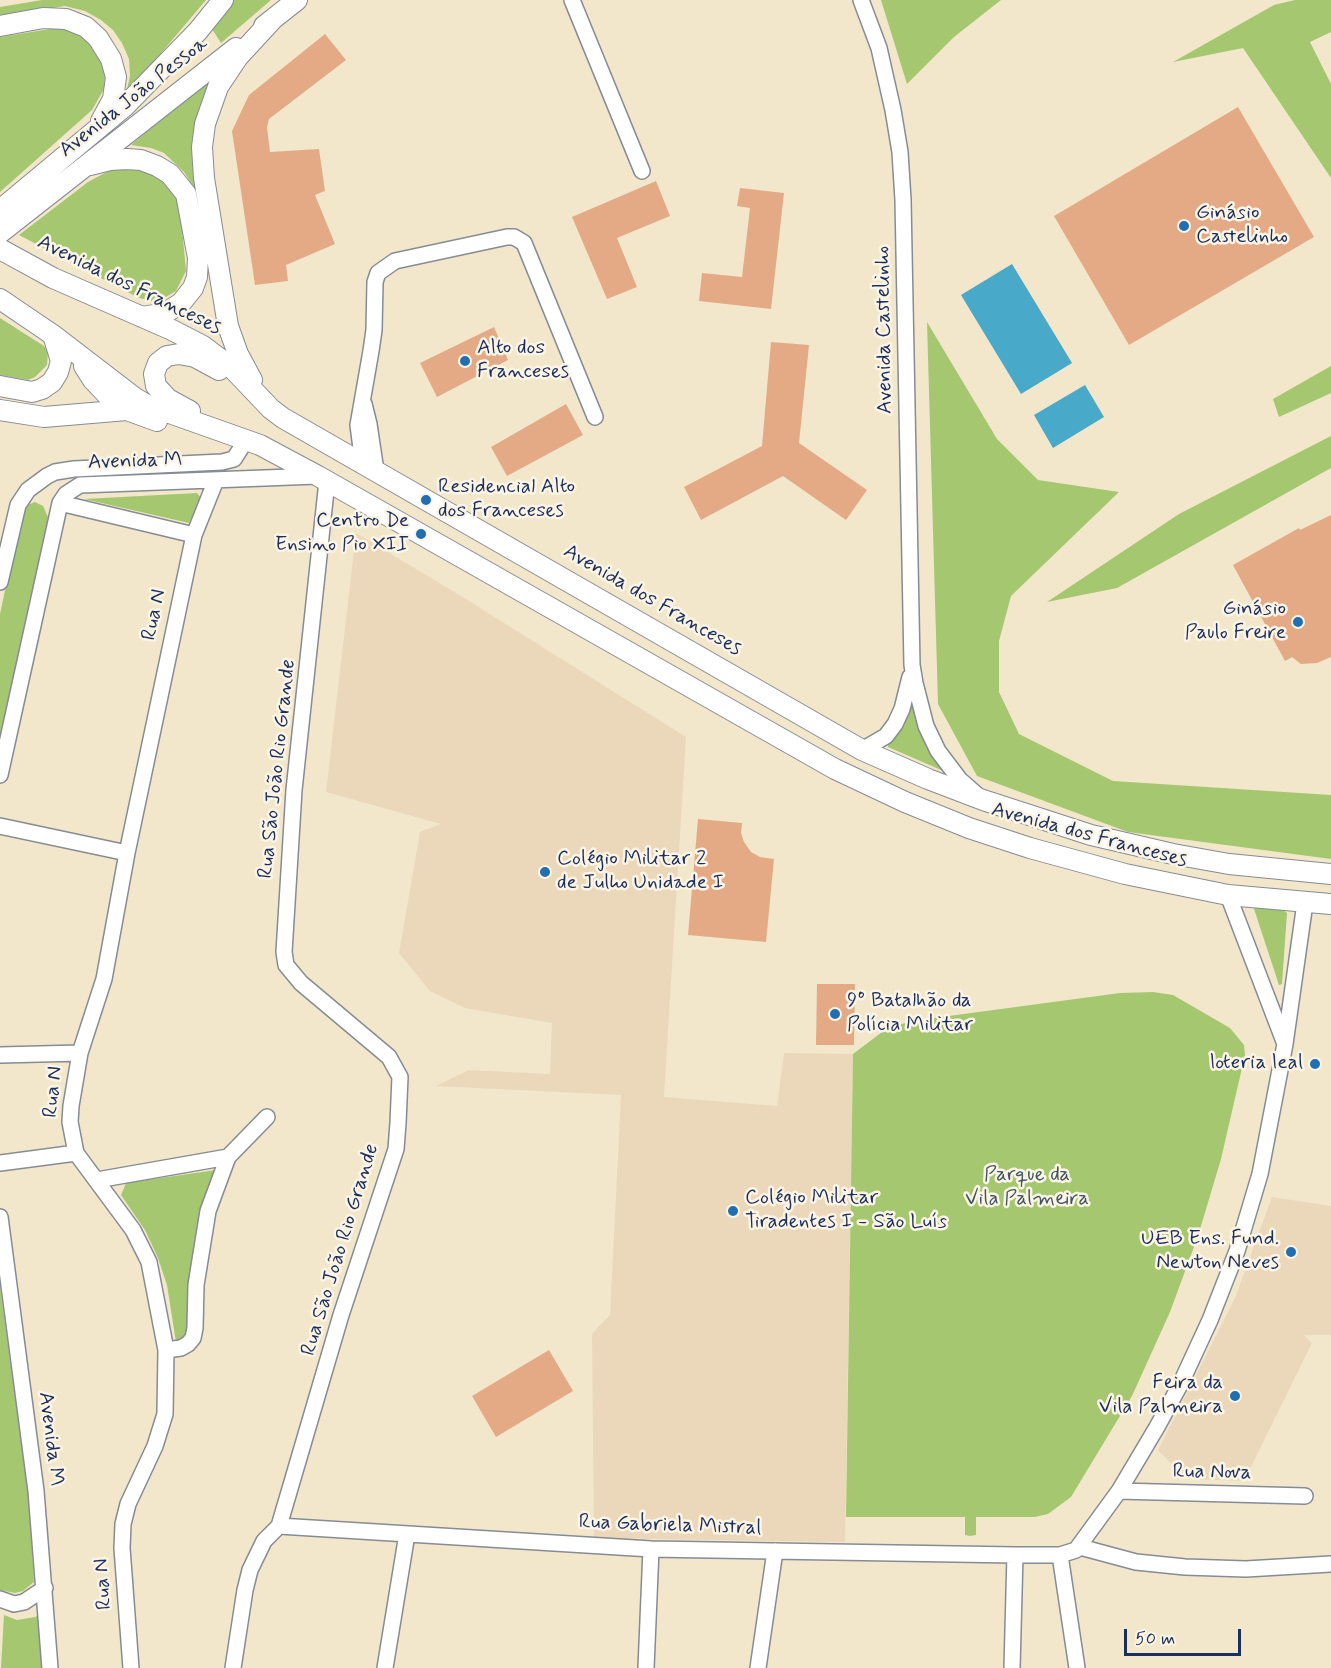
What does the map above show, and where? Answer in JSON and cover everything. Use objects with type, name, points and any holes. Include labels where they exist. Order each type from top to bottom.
[{"type":"main road","name":"Avenida João Pessoa","points":[[0,233],[26,201],[85,140],[139,92],[198,31],[223,0]]},
{"type":"main road","name":"Avenida João Pessoa","points":[[0,210],[26,201],[85,167],[297,0]]},
{"type":"main road","points":[[0,26],[43,18],[66,18],[86,27],[98,38],[111,59],[116,77],[116,89],[109,109],[85,140]]},
{"type":"main road","points":[[271,409],[238,354],[228,326],[204,178],[202,147],[205,124],[218,87],[238,57],[273,19]]},
{"type":"main road","points":[[85,167],[110,160],[141,160],[170,174],[186,194],[198,258],[197,277],[193,288],[181,303],[161,314],[142,317]]},
{"type":"main road","name":"Avenida dos Franceses","points":[[0,249],[53,278],[187,337],[222,359],[271,409],[284,418],[862,750],[983,800],[1091,834],[1163,852],[1262,868],[1331,874]]},
{"type":"main road","name":"Avenida dos Franceses","points":[[0,299],[147,405],[322,478],[864,783],[969,828],[1030,848],[1125,874],[1228,895],[1331,904]]},
{"type":"main road","points":[[0,386],[32,392],[52,382],[61,361],[53,335]]},
{"type":"main road","points":[[75,352],[101,390],[127,410],[250,447]]},
{"type":"main road","points":[[250,447],[168,399],[156,386],[154,374],[156,368],[163,359],[173,354],[195,357],[218,369],[271,409]]},
{"type":"main road","points":[[0,410],[44,417],[127,410]]},
{"type":"street","points":[[572,0],[642,171]]},
{"type":"street","name":"Avenida Castelinho","points":[[861,0],[879,48],[900,152],[903,200],[912,665],[917,697],[932,740],[948,766],[983,800]]},
{"type":"street","points":[[370,467],[369,424],[363,401],[374,330],[375,282],[378,273],[395,261],[507,237],[514,237],[524,243],[595,417]]},
{"type":"street","name":"Avenida M","points":[[0,582],[18,505],[28,490],[47,476],[55,472],[74,469],[222,462],[234,459],[250,447]]},
{"type":"street","points":[[0,775],[60,503],[47,476]]},
{"type":"street","name":"Avenida M","points":[[60,503],[68,491],[80,485],[322,478]]},
{"type":"street","name":"Rua São João Rio Grande","points":[[233,1668],[250,1570],[264,1540],[279,1526],[341,1315],[396,1149],[400,1077],[389,1057],[301,983],[286,965],[284,928],[294,790],[322,478]]},
{"type":"street","name":"Rua N","points":[[131,1668],[122,1548],[123,1524],[128,1504],[155,1446],[165,1414],[166,1350],[149,1262],[133,1230],[76,1153],[70,1122],[71,1106],[80,1053],[104,979],[127,853],[194,535],[216,480]]},
{"type":"street","points":[[60,503],[194,535]]},
{"type":"street","name":"Avenida Castelinho","points":[[862,750],[886,736],[895,724],[902,709],[912,665]]},
{"type":"street","points":[[0,826],[127,853]]},
{"type":"street","points":[[1228,895],[1285,1044]]},
{"type":"street","points":[[1077,1668],[1060,1555],[1072,1553],[1080,1547],[1119,1491],[1180,1385],[1210,1320],[1237,1251],[1260,1174],[1285,1044],[1305,903]]},
{"type":"street","points":[[0,1055],[80,1053]]},
{"type":"street","points":[[166,1350],[181,1348],[193,1338],[196,1284],[208,1211],[228,1157],[267,1117]]},
{"type":"street","points":[[0,1163],[76,1153]]},
{"type":"street","points":[[97,1180],[228,1157]]},
{"type":"street","name":"Avenida M","points":[[0,1217],[35,1482],[50,1668]]},
{"type":"street","name":"Rua Nova","points":[[1119,1491],[1305,1497]]},
{"type":"street","name":"Rua Gabriela Mistral","points":[[279,1526],[651,1549],[1060,1555]]},
{"type":"street","points":[[385,1668],[407,1534]]},
{"type":"street","points":[[1080,1547],[1136,1562],[1185,1567],[1246,1569],[1331,1564]]},
{"type":"street","points":[[646,1668],[651,1549]]},
{"type":"street","points":[[758,1668],[775,1551]]},
{"type":"street","points":[[1012,1668],[1014,1555]]},
{"type":"street","points":[[0,1599],[14,1604],[24,1602],[45,1588]]},
{"type":"shaded area","points":[[356,533],[686,737],[664,1097],[777,1106],[784,1053],[853,1054],[845,1542],[594,1538],[592,1334],[610,1315],[621,1095],[436,1086],[469,1070],[550,1074],[552,1023],[465,1008],[430,991],[399,953],[420,832],[441,824],[326,792]]},
{"type":"shaded area","name":"Feira da Vila Palmeira","points":[[1272,1197],[1331,1206],[1331,1335],[1304,1335],[1312,1343],[1244,1481],[1186,1479],[1158,1450],[1235,1298]]},
{"type":"green space","points":[[42,0],[206,0],[129,91],[127,89],[130,76],[129,59],[113,30],[101,20],[85,11],[65,6],[0,17],[0,7]]},
{"type":"green space","points":[[232,0],[271,0],[221,43],[212,29]]},
{"type":"green space","points":[[881,0],[1001,0],[954,37],[907,84]]},
{"type":"green space","points":[[1295,0],[1331,0],[1331,32],[1310,42],[1331,84],[1331,178],[1243,48],[1173,62],[1274,5]]},
{"type":"green space","points":[[56,28],[66,29],[91,42],[101,57],[105,75],[104,89],[92,110],[0,192],[0,37]]},
{"type":"green space","points":[[211,77],[214,78],[198,115],[198,187],[195,189],[184,172],[164,153],[131,145]]},
{"type":"green space","points":[[126,165],[157,173],[176,194],[180,206],[186,271],[176,291],[164,298],[152,301],[139,298],[19,235],[88,182],[114,168]]},
{"type":"green space","points":[[0,318],[44,346],[48,352],[47,365],[35,377],[28,380],[0,375]]},
{"type":"green space","points":[[927,322],[997,439],[1038,480],[1119,492],[1011,596],[999,641],[999,692],[1019,734],[1113,781],[1331,795],[1331,859],[1128,832],[977,776],[938,704]]},
{"type":"green space","points":[[1331,366],[1331,393],[1279,417],[1273,399]]},
{"type":"green space","points":[[1331,436],[1331,468],[1117,588],[1047,602],[1179,514]]},
{"type":"green space","points":[[197,493],[201,498],[189,523],[84,499]]},
{"type":"green space","points":[[35,502],[43,506],[48,517],[0,744],[0,614],[22,511],[27,505]]},
{"type":"green space","points":[[911,704],[914,704],[941,770],[888,747]]},
{"type":"green space","points":[[1257,906],[1282,909],[1287,913],[1282,984],[1279,985],[1254,909]]},
{"type":"green space","name":"Parque da Vila Palmeira","points":[[1153,992],[1173,995],[1230,1028],[1244,1045],[1245,1055],[1221,1159],[1198,1236],[1170,1312],[1132,1396],[1071,1497],[1048,1514],[1035,1517],[976,1517],[976,1535],[970,1536],[965,1535],[965,1517],[846,1517],[853,1054],[890,1026],[1120,993]]},
{"type":"green space","points":[[216,1170],[197,1223],[192,1258],[190,1334],[176,1342],[167,1285],[158,1258],[145,1230],[121,1195],[126,1183]]},
{"type":"green space","points":[[0,1286],[29,1501],[34,1582],[23,1591],[15,1593],[0,1590]]},
{"type":"green space","points":[[44,1612],[46,1668],[1,1668],[4,1615],[17,1620],[35,1617]]},
{"type":"water","points":[[1012,264],[1072,363],[1021,394],[961,295]]},
{"type":"water","points":[[1085,385],[1104,417],[1053,448],[1034,415]]},
{"type":"building","points":[[325,34],[346,60],[269,119],[267,127],[270,152],[319,149],[325,191],[315,195],[335,244],[286,265],[288,281],[255,285],[232,131],[249,95]]},
{"type":"building","name":"Ginásio Castelinho","points":[[1238,107],[1314,237],[1129,345],[1054,216]]},
{"type":"building","points":[[656,181],[670,216],[617,238],[637,287],[607,299],[572,217]]},
{"type":"building","points":[[740,188],[784,193],[771,309],[699,301],[702,273],[742,277],[750,208],[737,206]]},
{"type":"building","name":"Alto dos Franceses","points":[[494,327],[508,360],[437,397],[420,363]]},
{"type":"building","points":[[771,342],[809,345],[799,443],[867,490],[846,520],[783,476],[701,520],[684,487],[762,446]]},
{"type":"building","name":"Alto dos Franceses","points":[[566,404],[583,435],[507,476],[491,447]]},
{"type":"building","name":"Ginásio Paulo Freire","points":[[1331,515],[1331,657],[1317,663],[1301,664],[1292,657],[1285,661],[1233,565],[1299,528],[1300,530]]},
{"type":"building","points":[[698,819],[742,823],[741,833],[751,852],[760,857],[774,859],[766,942],[688,935]]},
{"type":"building","name":"9º Batalhão da Polícia Militar","points":[[817,984],[855,984],[854,1045],[816,1045]]},
{"type":"building","points":[[549,1350],[573,1391],[496,1437],[472,1396]]},
{"type":"place","name":"Ginásio Castelinho","points":[[1184,226]]},
{"type":"place","name":"Alto dos Franceses","points":[[465,361]]},
{"type":"place","name":"Residencial Alto dos Franceses","points":[[426,500]]},
{"type":"place","name":"Centro De Ensino Pio XII","points":[[421,534]]},
{"type":"place","name":"Ginásio Paulo Freire","points":[[1298,622]]},
{"type":"place","name":"Colégio Militar 2 de Julho Unidade I","points":[[545,872]]},
{"type":"place","name":"9º Batalhão da Polícia Militar","points":[[835,1014]]},
{"type":"place","name":"loteria leal","points":[[1315,1064]]},
{"type":"place","name":"Colégio Militar Tiradentes I - São Luís","points":[[733,1211]]},
{"type":"place","name":"UEB Ens. Fund. Newton Neves","points":[[1291,1252]]},
{"type":"place","name":"Feira da Vila Palmeira","points":[[1235,1396]]}]
